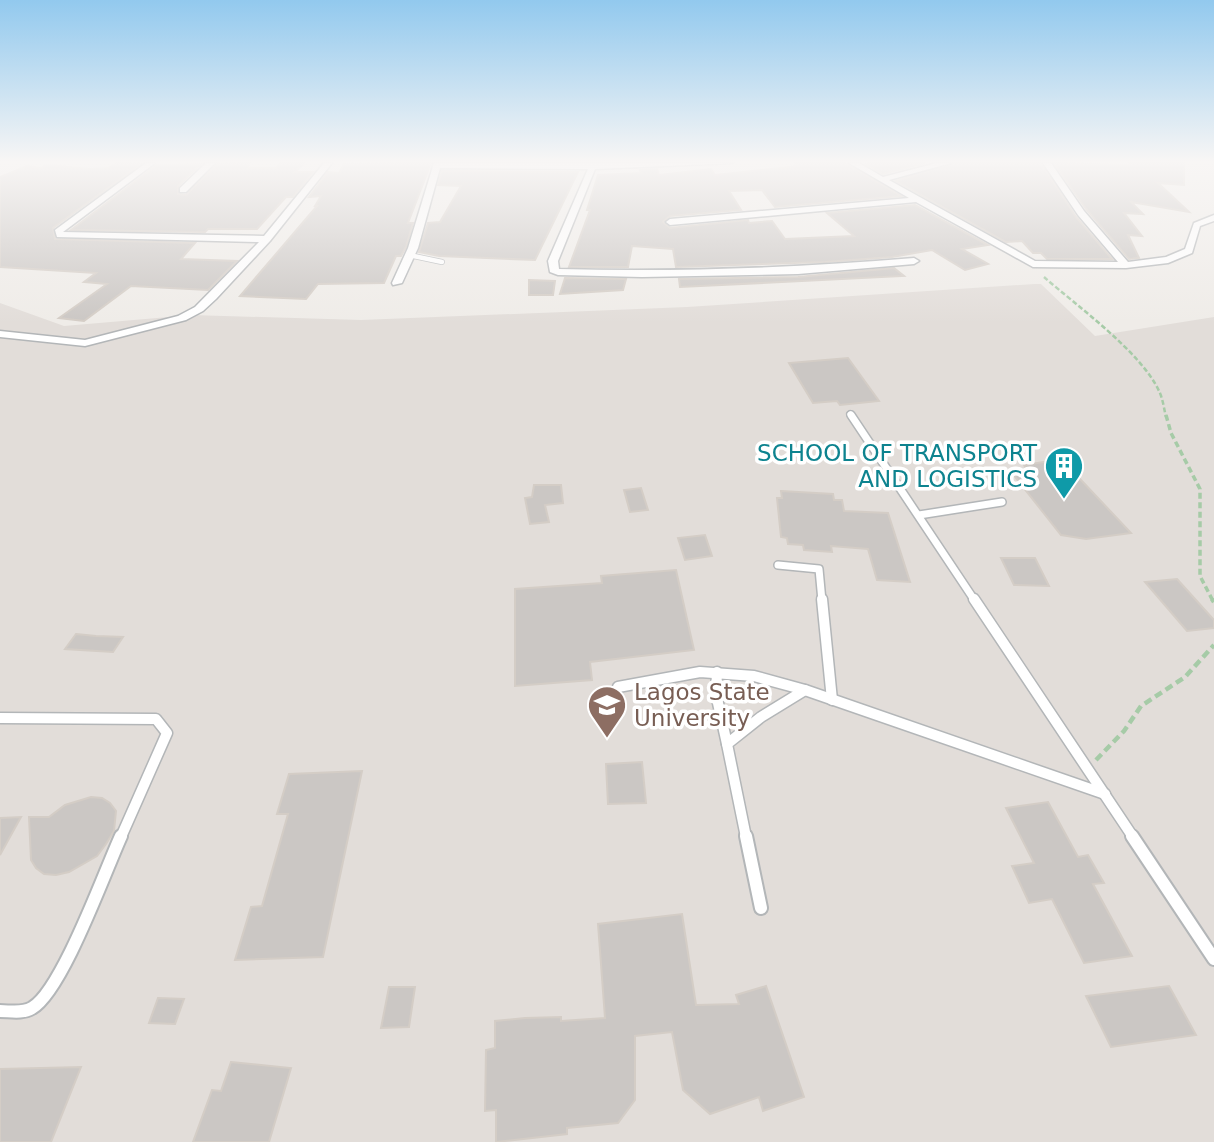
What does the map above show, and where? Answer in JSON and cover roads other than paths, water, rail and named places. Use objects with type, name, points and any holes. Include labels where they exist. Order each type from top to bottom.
[{"type":"street","points":[[79,216],[58,232],[60,236],[267,239]]},
{"type":"street","points":[[0,334],[85,343],[102,341],[182,318],[199,309],[212,297],[285,216]]},
{"type":"street","points":[[397,284],[421,216]]},
{"type":"street","points":[[572,216],[553,261],[553,270],[558,272],[642,274],[798,271],[914,261]]},
{"type":"street","points":[[670,222],[732,216]]},
{"type":"street","points":[[950,216],[1033,264],[1042,265],[1126,265],[1183,256],[1189,251],[1194,225],[1203,219],[1214,218]]},
{"type":"street","points":[[1084,216],[1126,265]]},
{"type":"lane","points":[[409,255],[442,262]]},
{"type":"lane","points":[[850,414],[1214,959]]},
{"type":"lane","points":[[919,515],[1002,502]]},
{"type":"lane","points":[[778,565],[819,569],[832,700]]},
{"type":"lane","points":[[618,687],[717,672],[754,676],[805,690],[1105,794]]},
{"type":"lane","points":[[717,672],[716,694],[761,908]]},
{"type":"lane","points":[[727,744],[761,717],[805,690]]},
{"type":"lane","points":[[0,718],[156,719],[167,733],[66,960],[53,983],[41,1000],[28,1010],[0,1012]]},
{"type":"place","name":"SCHOOL OF TRANSPORT AND LOGISTICS","points":[[1064,500]]},
{"type":"place","name":"Lagos State University","points":[[607,739]]}]
